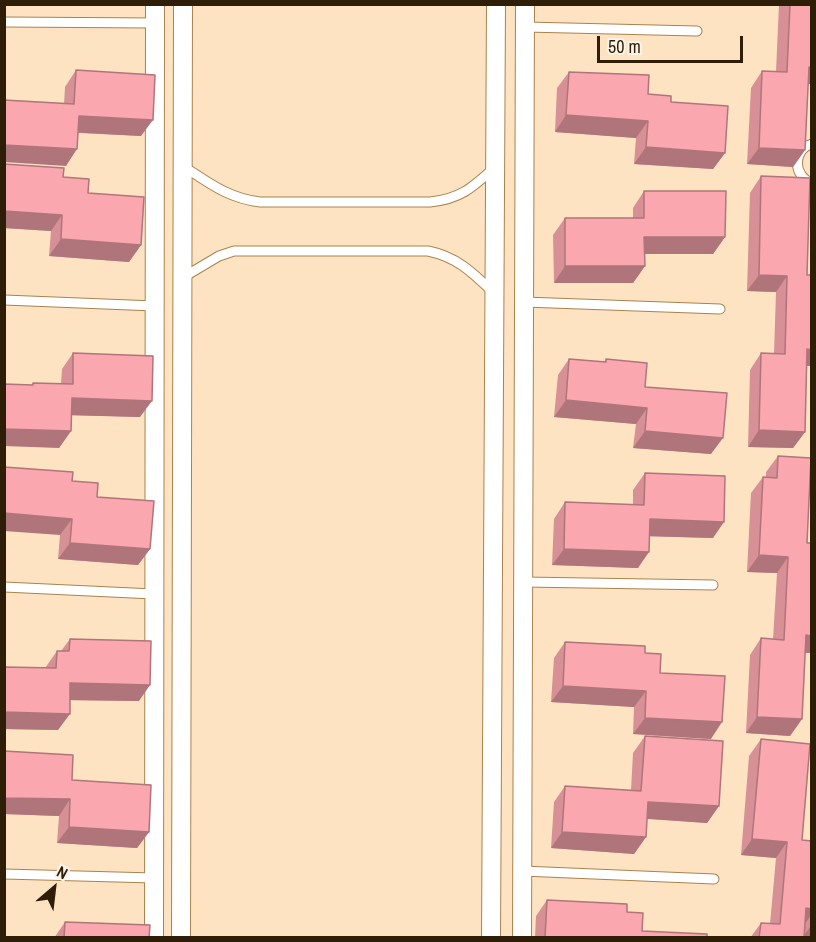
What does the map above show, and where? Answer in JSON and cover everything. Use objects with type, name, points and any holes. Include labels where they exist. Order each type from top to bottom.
[{"type":"street","points":[[181,938],[183,4]]},
{"type":"street","points":[[491,938],[496,4]]},
{"type":"street","points":[[522,938],[525,4]]},
{"type":"street","points":[[154,938],[155,14]]},
{"type":"lane","points":[[4,22],[155,14]]},
{"type":"lane","points":[[525,27],[697,31]]},
{"type":"lane","points":[[812,144],[806,145],[798,156],[797,170],[805,181],[812,183]]},
{"type":"lane","points":[[183,166],[226,194],[242,200],[260,202],[430,202],[446,201],[460,196],[495,166]]},
{"type":"lane","points":[[182,278],[219,256],[234,251],[428,251],[455,259],[467,267],[495,294]]},
{"type":"lane","points":[[4,300],[155,306]]},
{"type":"lane","points":[[524,302],[720,309]]},
{"type":"lane","points":[[523,582],[713,585]]},
{"type":"lane","points":[[4,588],[154,594]]},
{"type":"lane","points":[[522,872],[714,879]]},
{"type":"lane","points":[[4,874],[154,878]]},
{"type":"building","points":[[790,4],[812,4],[812,67],[809,67],[805,150],[759,148],[762,71],[787,72]]},
{"type":"building","points":[[76,70],[155,75],[153,120],[79,116],[77,149],[4,145],[4,100],[74,104]]},
{"type":"building","points":[[569,72],[649,75],[648,94],[671,96],[671,102],[728,106],[725,153],[646,147],[648,121],[566,115]]},
{"type":"building","points":[[4,164],[64,168],[63,177],[89,179],[88,193],[144,197],[141,245],[61,239],[62,215],[4,211]]},
{"type":"building","points":[[761,176],[810,178],[807,275],[812,275],[812,350],[807,349],[805,432],[759,430],[761,353],[785,354],[787,276],[759,275]]},
{"type":"building","points":[[644,191],[726,191],[725,237],[644,237],[645,266],[565,266],[565,218],[644,218]]},
{"type":"building","points":[[73,353],[153,356],[152,401],[72,398],[71,431],[4,429],[4,384],[73,384]]},
{"type":"building","points":[[569,359],[606,362],[606,359],[647,363],[645,387],[727,393],[723,438],[645,431],[647,408],[566,400]]},
{"type":"building","points":[[778,456],[811,458],[807,543],[812,543],[812,636],[806,635],[802,719],[757,717],[761,638],[784,640],[788,557],[759,555],[763,477],[777,478]]},
{"type":"building","points":[[4,467],[73,472],[72,481],[98,483],[97,497],[154,501],[150,549],[70,543],[72,519],[4,513]]},
{"type":"building","points":[[645,473],[725,476],[724,522],[650,519],[649,552],[564,549],[565,502],[644,505]]},
{"type":"building","points":[[70,639],[151,641],[150,685],[70,683],[70,714],[4,712],[4,667],[56,668],[57,651],[69,651]]},
{"type":"building","points":[[565,642],[645,646],[645,653],[661,654],[660,673],[725,676],[722,722],[645,718],[646,691],[563,686]]},
{"type":"building","points":[[645,736],[723,741],[719,806],[648,802],[646,837],[562,832],[565,786],[641,791]]},
{"type":"building","points":[[761,739],[810,744],[802,840],[812,841],[812,909],[806,908],[804,938],[759,938],[761,923],[780,924],[787,842],[752,839]]},
{"type":"building","points":[[4,751],[73,755],[72,780],[151,785],[149,832],[69,827],[70,799],[4,798]]},
{"type":"building","points":[[547,900],[627,904],[627,912],[643,913],[642,931],[707,934],[707,938],[545,938]]},
{"type":"building","points":[[65,922],[150,925],[149,938],[64,938]]}]
